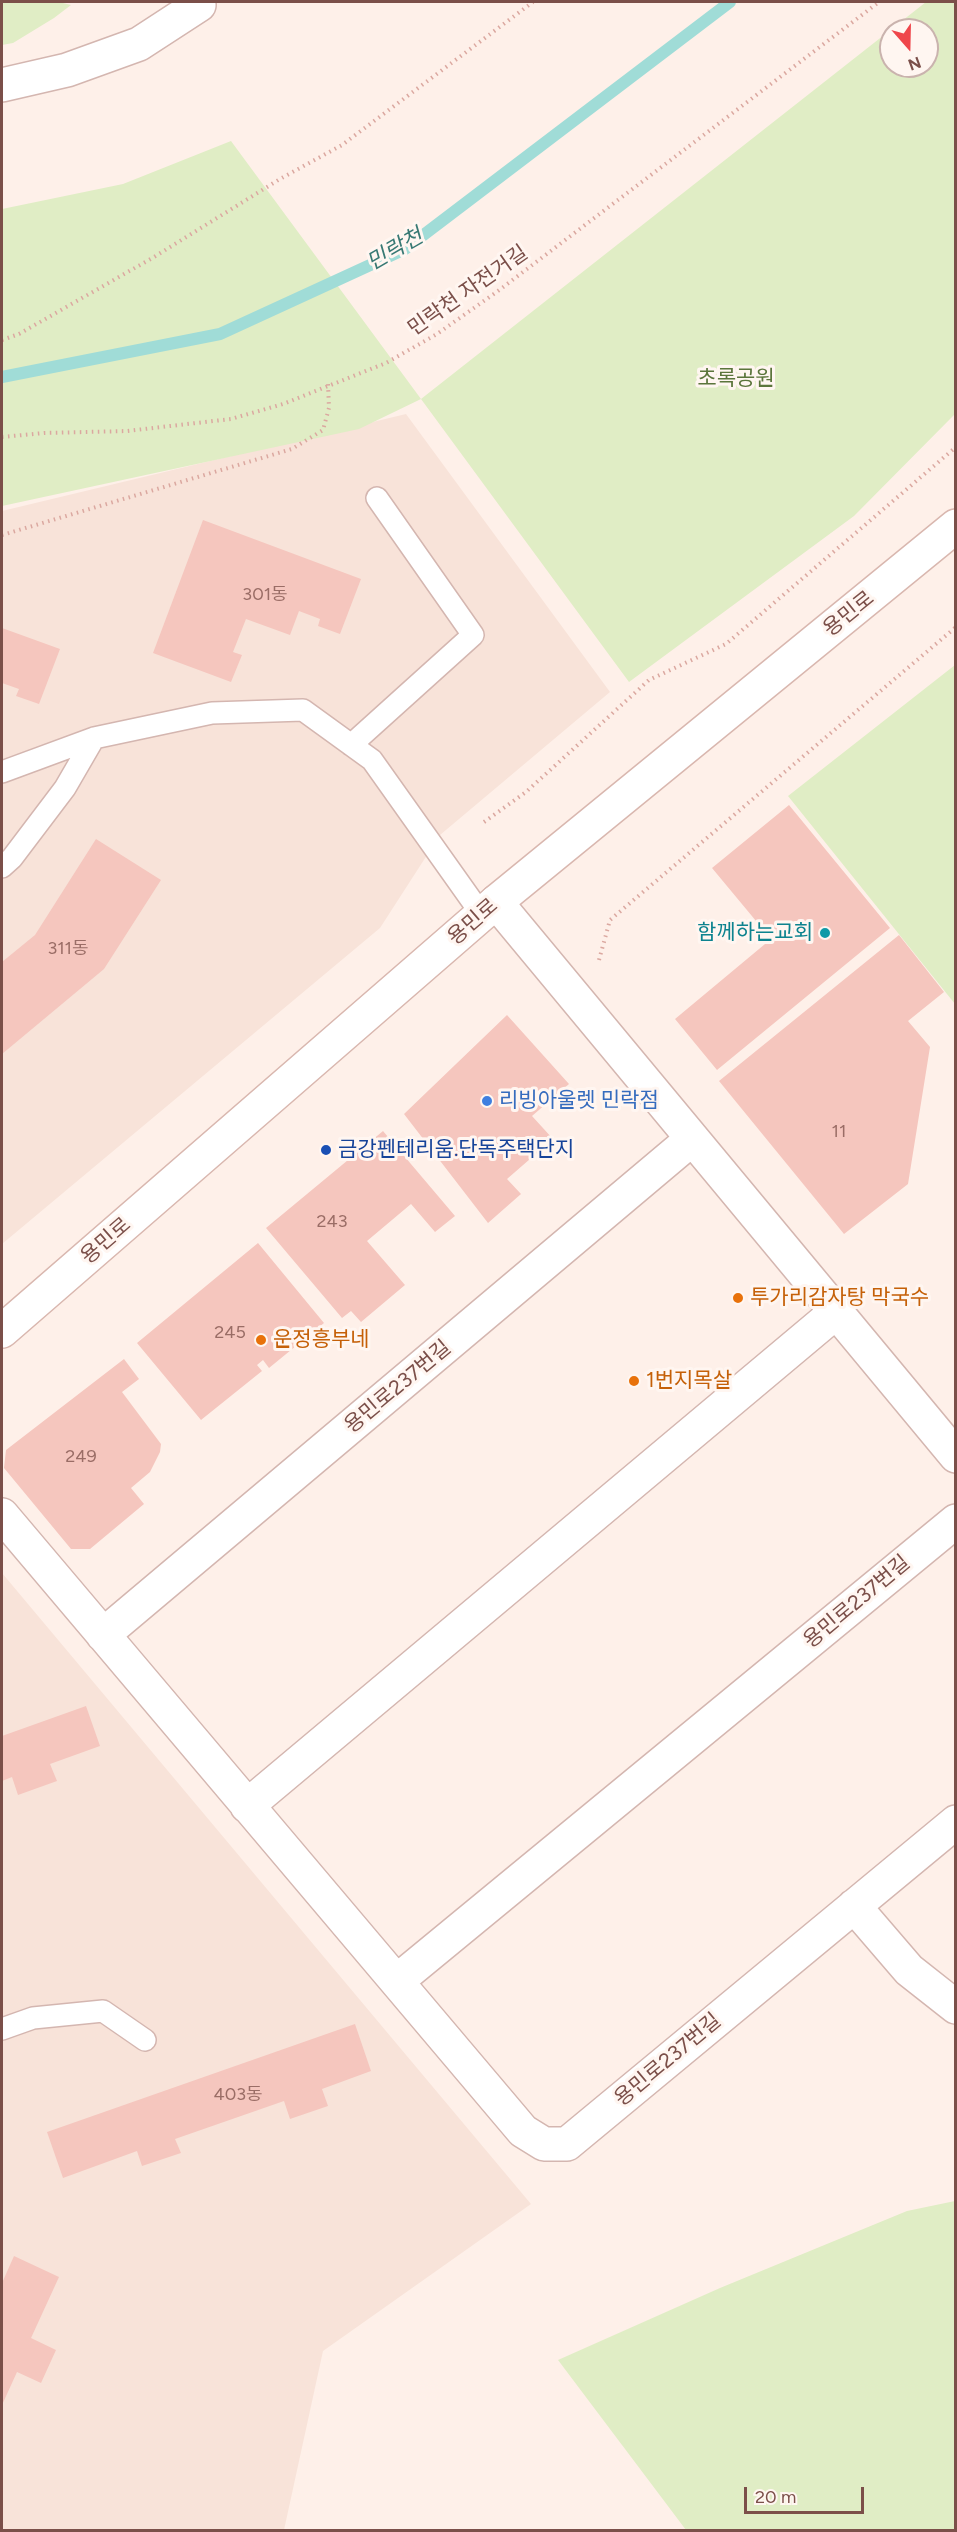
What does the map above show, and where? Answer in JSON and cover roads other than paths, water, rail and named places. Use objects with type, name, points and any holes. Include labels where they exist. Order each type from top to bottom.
[{"type":"street","points":[[2,85],[67,70],[139,44],[196,3]]},
{"type":"street","name":"용민로","points":[[2,1331],[489,908],[956,526]]},
{"type":"street","points":[[489,908],[693,1139],[956,1456]]},
{"type":"street","name":"용민로237번길","points":[[103,1635],[693,1139]]},
{"type":"street","points":[[247,1806],[836,1312]]},
{"type":"street","name":"용민로237번길","points":[[2,1515],[523,2130],[544,2144],[567,2144],[956,1822]]},
{"type":"street","name":"용민로237번길","points":[[397,1982],[956,1521]]},
{"type":"street","points":[[854,1906],[909,1970],[956,2007]]},
{"type":"lane","points":[[351,745],[473,635],[377,498]]},
{"type":"lane","points":[[2,772],[94,738],[212,713],[303,710],[372,760],[489,908]]},
{"type":"lane","points":[[2,867],[12,858],[65,788],[94,738]]},
{"type":"lane","points":[[2,2029],[33,2018],[103,2011],[145,2040]]},
{"type":"waterway","name":"민락천","points":[[2,377],[220,334],[405,249],[730,2]]},
{"type":"place","name":"함께하는교회","points":[[825,933]]},
{"type":"place","name":"리빙아울렛 민락점","points":[[487,1101]]},
{"type":"place","name":"금강펜테리움.단독주택단지","points":[[326,1150]]},
{"type":"place","name":"투가리감자탕 막국수","points":[[738,1298]]},
{"type":"place","name":"운정흥부네","points":[[261,1340]]},
{"type":"place","name":"1번지목살","points":[[634,1381]]},
{"type":"park label","name":"초록공원","points":[[736,379]]}]
